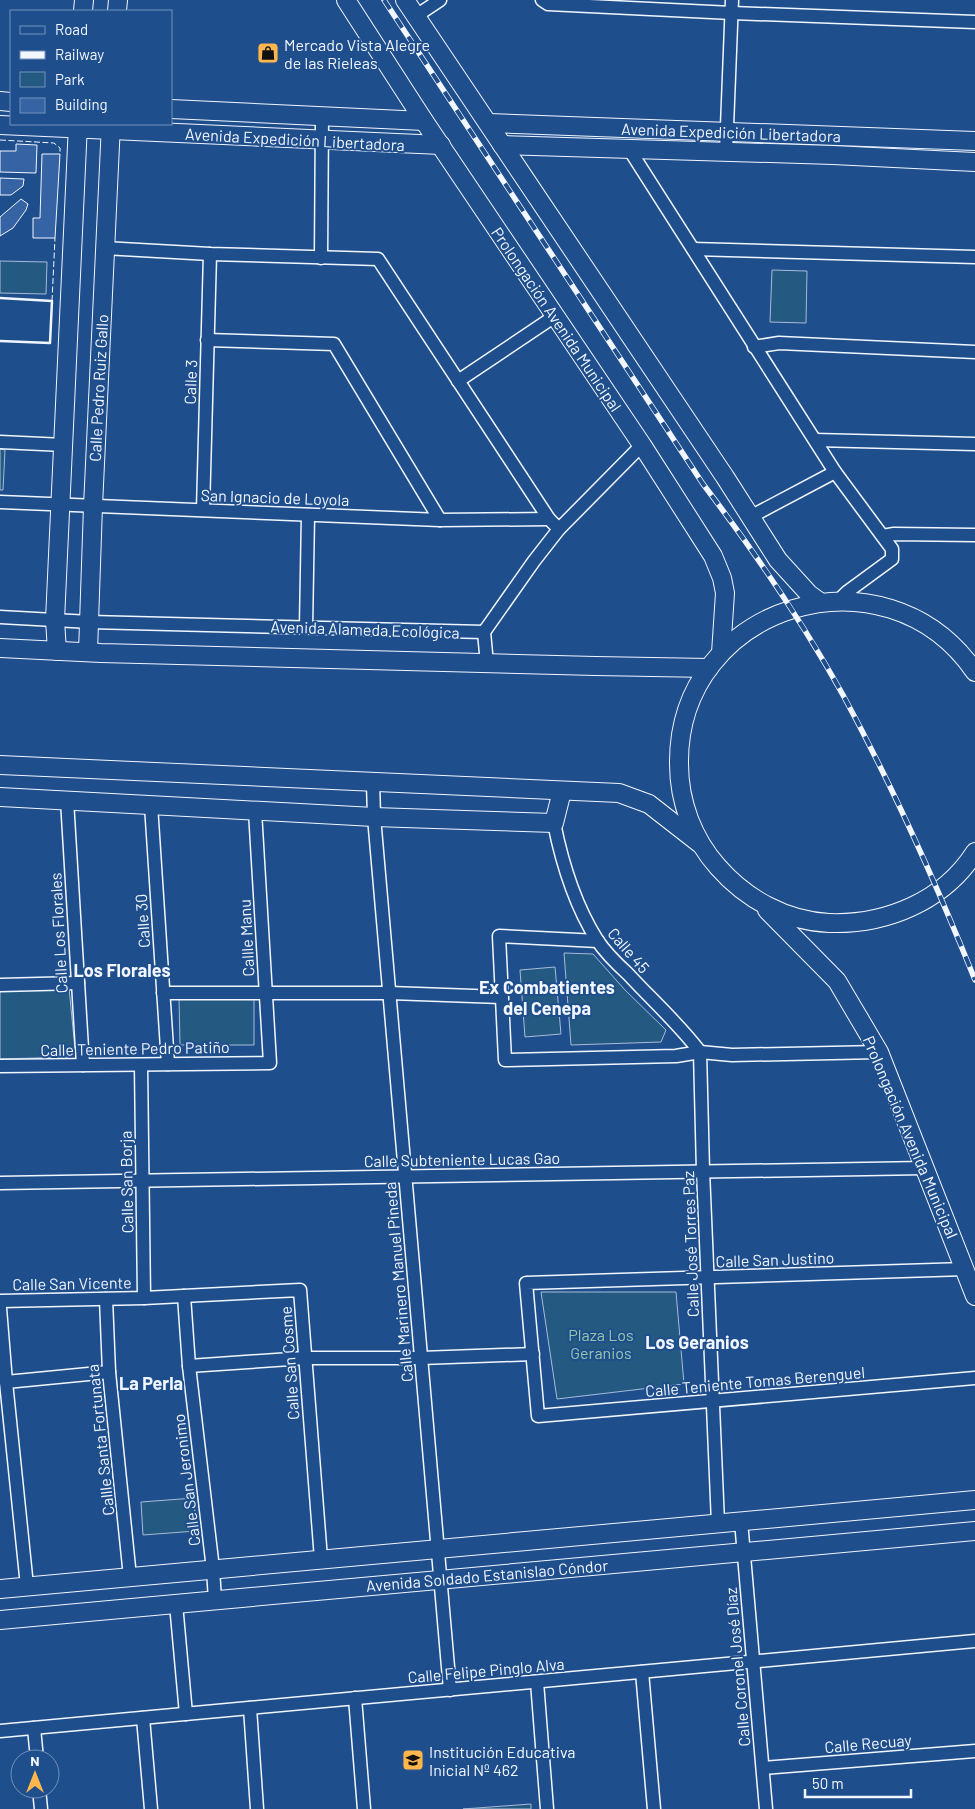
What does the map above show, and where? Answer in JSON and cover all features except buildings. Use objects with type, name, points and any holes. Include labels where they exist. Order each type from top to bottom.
[{"type":"street","name":"Prolongación Avenida Municipal","points":[[346,0],[424,121],[642,445],[719,567],[724,593],[721,653]]},
{"type":"street","points":[[405,0],[778,560],[809,594],[820,602]]},
{"type":"street","points":[[416,16],[440,0]]},
{"type":"street","points":[[542,0],[548,4],[975,22]]},
{"type":"street","points":[[726,152],[732,0]]},
{"type":"street","name":"Avenida Expedición Libertadora","points":[[172,109],[424,121]]},
{"type":"street","points":[[321,258],[322,116]]},
{"type":"street","name":"Avenida Expedición Libertadora","points":[[488,123],[975,141]]},
{"type":"street","name":"Avenida Expedición Libertadora","points":[[0,125],[111,127],[441,145]]},
{"type":"street","name":"Calle Pedro Ruiz Gallo","points":[[57,651],[55,620],[62,505],[78,126]]},
{"type":"street","name":"Calle Pedro Ruiz Gallo","points":[[88,652],[104,248],[111,127]]},
{"type":"street","name":"Avenida Expedición Libertadora","points":[[502,145],[975,162]]},
{"type":"street","points":[[629,149],[835,472],[892,549],[892,559],[847,592],[838,601]]},
{"type":"street","points":[[104,248],[378,260],[549,519],[559,529]]},
{"type":"street","points":[[692,249],[975,257]]},
{"type":"street","name":"Calle 3","points":[[203,510],[210,254]]},
{"type":"street","points":[[458,381],[555,316]]},
{"type":"street","points":[[208,340],[334,344],[440,520]]},
{"type":"street","points":[[754,347],[780,343],[975,352]]},
{"type":"street","points":[[815,440],[975,444]]},
{"type":"street","points":[[0,442],[64,445]]},
{"type":"street","name":"Avenida Alameda Ecológica","points":[[0,617],[90,622],[484,632],[559,529],[642,445]]},
{"type":"street","points":[[750,517],[835,472]]},
{"type":"street","name":"San Ignacio de Loyola","points":[[0,502],[440,520],[549,519]]},
{"type":"street","points":[[306,627],[308,515]]},
{"type":"street","points":[[883,536],[894,534],[975,535]]},
{"type":"street","name":"Prolongación Avenida Municipal","points":[[973,668],[943,637],[912,617],[876,605],[838,601],[820,602],[790,609],[766,619],[750,629],[721,653],[709,668],[699,684],[688,709],[681,736],[679,755],[682,792],[693,828],[702,845],[724,874],[782,923],[837,981],[879,1052],[975,1296]]},
{"type":"street","points":[[484,632],[487,664]]},
{"type":"street","name":"Avenida Alameda Ecológica","points":[[0,648],[487,664],[709,668]]},
{"type":"street","points":[[0,765],[619,794],[649,804],[702,845]]},
{"type":"street","name":"Calle Marinero Manuel Pineda","points":[[373,782],[374,818],[450,1690]]},
{"type":"street","points":[[0,797],[374,818],[554,823],[562,791]]},
{"type":"street","name":"Calle Los Florales","points":[[66,800],[82,1065]]},
{"type":"street","name":"Calle 30","points":[[151,805],[168,1064]]},
{"type":"street","name":"Callle Manu","points":[[255,811],[270,1063]]},
{"type":"street","name":"Calle 45","points":[[554,823],[563,862],[580,906],[598,941],[684,1032],[700,1052]]},
{"type":"street","name":"Prolongación Avenida Municipal","points":[[754,898],[770,907],[806,920],[843,923],[880,918],[898,913],[932,896],[960,871],[975,852]]},
{"type":"street","points":[[598,941],[499,936],[505,1060],[676,1056],[700,1052],[732,1055],[879,1052]]},
{"type":"street","points":[[0,985],[78,983]]},
{"type":"street","points":[[163,992],[390,993],[501,997]]},
{"type":"street","name":"Calle José Torres Paz","points":[[700,1052],[707,1277],[718,1523]]},
{"type":"street","name":"Calle Teniente Pedro Patiño","points":[[0,1066],[270,1063]]},
{"type":"street","name":"Calle San Borja","points":[[141,1064],[144,1298]]},
{"type":"street","name":"Calle Subteniente Lucas Gao","points":[[0,1183],[925,1168]]},
{"type":"street","name":"Calle San Justino","points":[[532,1354],[526,1283],[965,1269]]},
{"type":"street","name":"Calle San Cosme","points":[[144,1298],[300,1290],[321,1560]]},
{"type":"street","name":"Calle San Jeronimo","points":[[184,1296],[189,1366],[215,1600]]},
{"type":"street","name":"Calle San Vicente","points":[[0,1301],[144,1298]]},
{"type":"street","name":"Callle Santa Fortunata","points":[[106,1299],[109,1372],[130,1577]]},
{"type":"street","name":"Calle San Vicente","points":[[0,1308],[27,1586]]},
{"type":"street","points":[[189,1366],[305,1358],[421,1358],[532,1354]]},
{"type":"street","name":"Calle Teniente Tomas Berenguel","points":[[532,1354],[538,1416],[975,1378]]},
{"type":"street","points":[[6,1382],[109,1372]]},
{"type":"street","name":"Avenida Soldado Estanislao Cóndor","points":[[0,1589],[975,1500]]},
{"type":"street","name":"Calle Coronel José Díaz","points":[[741,1521],[766,1809]]},
{"type":"street","name":"Avenida Soldado Estanislao Cóndor","points":[[0,1620],[975,1531]]},
{"type":"street","points":[[176,1604],[186,1714]]},
{"type":"street","name":"Calle Felipe Pinglo Alva","points":[[0,1731],[975,1641]]},
{"type":"street","points":[[642,1672],[654,1809]]},
{"type":"street","points":[[536,1682],[547,1809]]},
{"type":"street","points":[[355,1698],[364,1809]]},
{"type":"street","points":[[250,1708],[257,1809]]},
{"type":"street","points":[[143,1718],[150,1809]]},
{"type":"street","points":[[34,1728],[36,1749]]},
{"type":"street","name":"Calle Recuay","points":[[763,1768],[975,1751]]},
{"type":"green space","points":[[0,261],[47,262],[46,294],[0,293]]},
{"type":"green space","points":[[772,270],[807,271],[806,323],[770,322]]},
{"type":"green space","points":[[0,449],[5,450],[3,490],[0,490]]},
{"type":"green space","points":[[564,953],[593,954],[625,990],[666,1030],[661,1042],[571,1045]]},
{"type":"green space","points":[[555,967],[561,1034],[525,1037],[520,970]]},
{"type":"green space","points":[[0,988],[69,988],[75,1049],[71,1057],[0,1059]]},
{"type":"green space","points":[[179,998],[254,998],[254,1045],[180,1045]]},
{"type":"green space","name":"Plaza Los Geranios","points":[[541,1292],[676,1292],[684,1384],[557,1399]]},
{"type":"green space","points":[[194,1498],[196,1531],[143,1535],[141,1502]]},
{"type":"green space","points":[[531,1804],[531,1809],[463,1809]]},
{"type":"railway","points":[[384,0],[703,484],[741,535],[811,640],[843,695],[896,800],[945,907],[975,980]]},
{"type":"fence","points":[[0,140],[54,143],[60,148],[60,154]]},
{"type":"fence","points":[[52,301],[55,238]]},
{"type":"wall","points":[[0,298],[52,301],[50,343],[0,341]]},
{"type":"place","name":"Mercado Vista Alegre de las Rieleas","points":[[268,53]]},
{"type":"place","name":"Institución Educativa Inicial Nº 462","points":[[413,1760]]},
{"type":"district","name":"Los Florales","points":[[122,970]]},
{"type":"district","name":"Ex Combatientes del Cenepa","points":[[547,998]]},
{"type":"district","name":"Los Geranios","points":[[697,1342]]},
{"type":"district","name":"La Perla","points":[[151,1383]]}]
